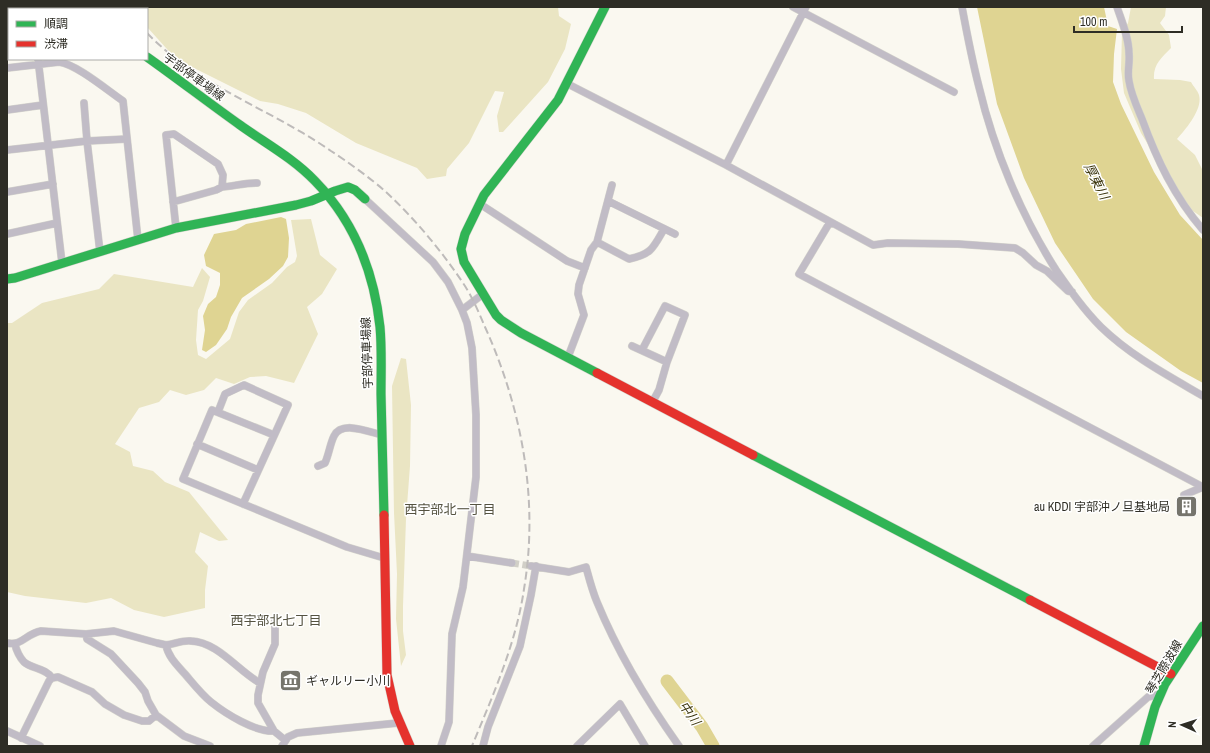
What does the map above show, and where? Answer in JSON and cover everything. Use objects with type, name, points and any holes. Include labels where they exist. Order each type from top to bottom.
[{"type":"street","points":[[605,7],[554,106],[484,195],[465,234],[462,248],[464,262],[490,307],[501,320],[568,357],[1172,674]]},
{"type":"street","points":[[792,7],[805,10],[954,92]]},
{"type":"street","points":[[962,7],[979,88],[1003,162],[1037,238],[1088,314],[1132,354],[1203,396]]},
{"type":"street","points":[[1117,7],[1128,43],[1128,81],[1148,135],[1166,177],[1188,213],[1203,230]]},
{"type":"street","points":[[726,165],[805,10]]},
{"type":"street","name":"宇部停車場線","points":[[148,58],[240,125],[294,162],[312,178],[339,209],[367,261],[375,291],[380,328],[387,675],[391,698],[398,723],[410,746]]},
{"type":"street","points":[[7,68],[39,61],[65,63],[86,75],[123,101],[138,240]]},
{"type":"street","points":[[39,61],[62,263]]},
{"type":"street","points":[[566,83],[726,165],[873,245],[888,243],[958,244],[1015,248],[1036,265],[1047,271],[1068,291],[1072,292]]},
{"type":"street","points":[[84,103],[100,252]]},
{"type":"street","points":[[7,110],[43,105]]},
{"type":"street","points":[[176,228],[166,135],[174,134],[218,164],[224,175],[222,186]]},
{"type":"street","points":[[7,150],[87,141],[127,139]]},
{"type":"street","points":[[173,202],[216,190],[222,186],[257,183]]},
{"type":"street","points":[[7,192],[53,184]]},
{"type":"street","points":[[568,357],[584,315],[578,294],[579,285],[591,250],[596,242],[612,185]]},
{"type":"street","points":[[7,279],[15,278],[176,228],[306,202],[347,187],[354,189],[433,262],[448,282],[467,323],[472,355],[476,415],[476,477],[463,587],[452,634],[449,722],[441,746]]},
{"type":"street","points":[[608,201],[675,234]]},
{"type":"street","points":[[480,204],[567,262],[585,268]]},
{"type":"street","points":[[830,222],[799,274],[1203,487]]},
{"type":"street","points":[[7,234],[57,223]]},
{"type":"street","points":[[596,242],[629,259],[648,253],[653,248],[664,229]]},
{"type":"street","points":[[462,310],[483,294]]},
{"type":"street","points":[[642,350],[665,306],[685,315],[667,362],[659,390],[653,401]]},
{"type":"street","points":[[632,346],[667,362]]},
{"type":"street","points":[[218,412],[225,394],[244,385],[288,405],[243,504]]},
{"type":"street","points":[[274,435],[212,410],[183,479],[347,547],[384,558]]},
{"type":"street","points":[[318,466],[325,463],[334,435],[340,429],[355,429],[382,435]]},
{"type":"street","points":[[197,444],[258,470]]},
{"type":"street","points":[[1184,495],[1203,487]]},
{"type":"street","points":[[467,556],[512,563]]},
{"type":"street","points":[[483,746],[488,727],[520,646],[533,566],[569,572],[586,566],[597,601],[617,646],[654,711],[679,746]]},
{"type":"street","points":[[274,619],[275,644],[263,672],[258,695],[258,703],[274,731],[284,743],[292,734],[297,733],[398,723]]},
{"type":"street","name":"琴芝際波線","points":[[1144,746],[1155,707],[1161,694],[1203,626]]},
{"type":"street","points":[[7,643],[15,644],[35,632],[41,631],[86,634],[114,631],[157,644],[166,645],[187,641],[203,644],[217,651],[260,684]]},
{"type":"street","points":[[86,634],[87,639],[111,654],[138,683],[145,692],[148,702],[156,715],[191,743],[210,746]]},
{"type":"street","points":[[15,644],[16,649],[24,662],[49,674],[52,678]]},
{"type":"street","points":[[166,645],[168,654],[210,701],[241,721],[266,731],[274,731]]},
{"type":"street","points":[[52,678],[61,677],[79,685],[92,692],[105,704],[124,715],[142,721],[149,721],[156,715]]},
{"type":"street","points":[[21,738],[39,698],[52,678]]},
{"type":"street","points":[[1093,746],[1148,697],[1161,694]]},
{"type":"street","points":[[577,746],[620,704],[644,746]]},
{"type":"street","points":[[7,731],[40,746]]},
{"type":"shaded area","points":[[558,7],[559,16],[571,24],[565,49],[548,82],[503,132],[499,132],[497,116],[504,92],[495,91],[469,143],[447,169],[446,176],[427,179],[417,168],[356,143],[306,113],[278,104],[260,101],[176,59],[148,28],[148,8],[134,8]]},
{"type":"shaded area","points":[[1131,7],[1166,7],[1165,16],[1160,23],[1169,35],[1171,48],[1156,66],[1154,79],[1191,82],[1198,92],[1200,100],[1199,106],[1189,124],[1177,139],[1195,155],[1203,171],[1203,218],[1193,211],[1170,180],[1141,133],[1124,93],[1121,69],[1122,33],[1128,23]]},
{"type":"shaded area","points":[[311,219],[320,255],[337,269],[322,294],[307,307],[318,334],[294,383],[266,376],[250,377],[234,384],[216,378],[204,390],[186,395],[170,390],[159,402],[139,408],[115,444],[130,452],[133,466],[153,471],[165,482],[189,492],[228,540],[219,541],[200,532],[195,552],[208,566],[205,590],[205,608],[164,617],[134,610],[111,598],[86,603],[25,596],[7,592],[7,323],[12,323],[42,303],[99,289],[114,274],[193,287],[202,268],[210,277],[203,301],[198,310],[196,340],[198,355],[206,359],[230,339],[239,312],[248,300],[272,283],[287,267],[295,262],[297,256],[291,220]]},
{"type":"shaded area","points":[[401,358],[406,359],[411,405],[410,466],[406,519],[403,606],[403,631],[406,655],[401,666],[396,619],[397,574],[394,513],[392,386]]},
{"type":"water","name":"厚東川","points":[[977,7],[1104,7],[1108,26],[1117,29],[1113,82],[1121,104],[1154,172],[1180,215],[1203,240],[1203,383],[1181,371],[1126,332],[1093,299],[1055,243],[1024,178],[997,104]]},
{"type":"water","points":[[281,217],[286,219],[289,238],[288,257],[283,266],[269,279],[242,298],[231,317],[227,329],[216,345],[206,352],[202,350],[205,330],[203,316],[208,304],[216,297],[220,285],[220,273],[206,266],[204,255],[214,234],[236,230],[246,224]]},
{"type":"waterway","name":"中川","points":[[667,681],[702,727],[713,746]]},
{"type":"tunnel","points":[[512,563],[531,566]]},
{"type":"railway","points":[[148,34],[167,52],[189,68],[212,83],[308,136],[344,160],[385,191],[417,223],[455,271],[478,310],[498,358],[518,422],[528,489],[529,522],[528,556],[524,589],[515,630],[503,669],[472,746]]},
{"type":"traffic: fast","points":[[597,373],[521,333],[501,320],[496,315],[464,262],[461,249],[465,234],[484,195],[558,100],[605,7]]},
{"type":"traffic: fast","points":[[148,58],[228,117],[298,165],[329,197],[351,230],[360,248],[373,287],[380,327],[384,515]]},
{"type":"traffic: fast","points":[[7,279],[15,278],[176,228],[296,205],[348,187],[355,190],[365,199]]},
{"type":"traffic: fast","points":[[753,455],[1030,600]]},
{"type":"traffic: fast","points":[[1144,746],[1155,707],[1165,684],[1203,626]]},
{"type":"traffic: jam","points":[[597,373],[753,455]]},
{"type":"traffic: jam","points":[[384,515],[387,675],[395,711],[410,746]]},
{"type":"traffic: jam","points":[[1030,600],[1171,674]]},
{"type":"place","name":"au KDDI 宇部沖ノ旦基地局","points":[[1186,507]]},
{"type":"place","name":"ギャルリー小川","points":[[290,681]]},
{"type":"district","name":"西宇部北一丁目","points":[[450,509]]},
{"type":"district","name":"西宇部北七丁目","points":[[276,620]]}]
